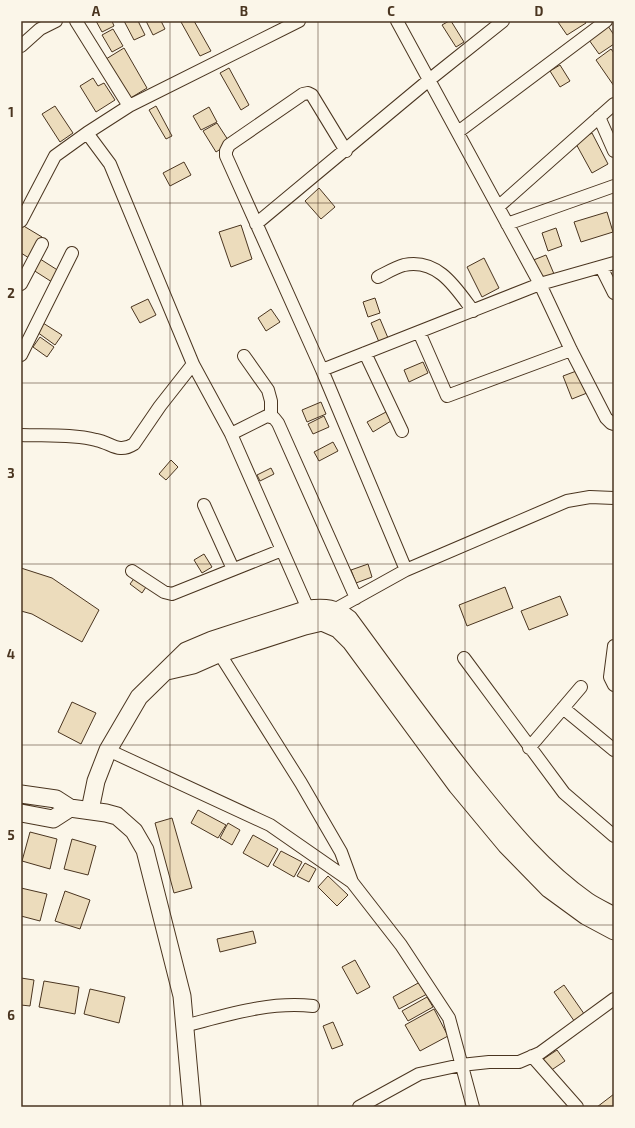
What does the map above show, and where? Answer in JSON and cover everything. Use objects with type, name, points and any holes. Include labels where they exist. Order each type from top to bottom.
[{"type":"street","points":[[21,46],[40,29],[56,21]]},
{"type":"street","points":[[76,21],[129,106]]},
{"type":"street","points":[[21,221],[55,156],[129,106],[299,21]]},
{"type":"street","points":[[397,21],[540,284],[571,350],[606,418],[614,424]]},
{"type":"street","points":[[256,224],[346,151],[429,80],[503,21]]},
{"type":"street","points":[[458,132],[606,21]]},
{"type":"street","points":[[346,151],[312,95],[308,93],[303,94],[229,145],[226,151],[226,156],[322,370],[406,570]]},
{"type":"street","points":[[498,207],[614,104]]},
{"type":"street","points":[[599,117],[614,151]]},
{"type":"street","points":[[87,133],[110,164],[193,364],[231,434],[308,609]]},
{"type":"street","points":[[507,224],[614,186]]},
{"type":"street","points":[[21,284],[42,244]]},
{"type":"street","points":[[21,354],[72,253]]},
{"type":"street","points":[[322,370],[540,284],[614,263]]},
{"type":"street","points":[[378,277],[404,265],[421,265],[438,271],[450,280],[473,310]]},
{"type":"street","points":[[602,267],[614,293]]},
{"type":"street","points":[[419,332],[447,396],[571,350]]},
{"type":"street","points":[[366,353],[402,431]]},
{"type":"street","points":[[244,356],[268,390],[271,401],[271,417]]},
{"type":"street","points":[[21,435],[82,437],[98,440],[116,448],[128,448],[134,444],[160,406],[193,364]]},
{"type":"street","points":[[231,434],[266,416],[274,418],[278,423],[356,598]]},
{"type":"street","points":[[215,647],[322,622],[334,610],[406,570],[567,501],[590,497],[614,498]]},
{"type":"street","points":[[204,505],[233,569]]},
{"type":"street","points":[[132,571],[164,592],[172,594],[282,550]]},
{"type":"street","points":[[90,810],[96,781],[108,750],[139,697],[150,685],[167,671],[193,664],[215,647],[308,609],[321,608],[334,610],[349,619],[448,754],[512,832],[544,865],[566,884],[588,902],[614,916]]},
{"type":"street","points":[[322,622],[338,629],[350,642],[457,786],[506,845],[549,889],[586,916],[614,931]]},
{"type":"street","points":[[614,646],[610,677],[614,685]]},
{"type":"street","points":[[215,647],[301,783],[341,852],[352,882]]},
{"type":"street","points":[[464,658],[529,748],[569,799],[614,836]]},
{"type":"street","points":[[529,748],[580,687]]},
{"type":"street","points":[[563,708],[614,750]]},
{"type":"street","points":[[108,750],[270,825],[352,882],[401,945],[449,1018],[473,1107]]},
{"type":"street","points":[[21,794],[56,799],[70,808],[90,810],[117,816],[134,831],[145,850],[182,996],[192,1107]]},
{"type":"street","points":[[21,813],[53,818],[70,808]]},
{"type":"street","points":[[358,1107],[420,1074],[461,1065],[489,1062],[519,1062],[540,1053],[614,1000]]},
{"type":"street","points":[[184,1026],[264,1006],[297,1004],[313,1006]]},
{"type":"street","points":[[532,1056],[577,1107]]},
{"type":"building","points":[[96,21],[112,21],[114,26],[102,32]]},
{"type":"building","points":[[124,21],[138,21],[145,35],[134,40]]},
{"type":"building","points":[[146,21],[161,21],[165,29],[153,35]]},
{"type":"building","points":[[194,21],[211,51],[200,56],[181,22]]},
{"type":"building","points":[[451,21],[464,42],[456,47],[442,25]]},
{"type":"building","points":[[585,21],[586,23],[567,35],[558,22]]},
{"type":"building","points":[[608,26],[614,35],[614,44],[599,54],[589,40]]},
{"type":"building","points":[[113,29],[123,46],[112,52],[102,35]]},
{"type":"building","points":[[124,48],[147,88],[129,99],[106,59]]},
{"type":"building","points":[[611,49],[614,53],[614,86],[596,60]]},
{"type":"building","points":[[560,65],[570,81],[560,87],[550,71]]},
{"type":"building","points":[[229,68],[249,105],[241,110],[220,73]]},
{"type":"building","points":[[93,78],[98,86],[104,83],[115,100],[96,112],[80,86]]},
{"type":"building","points":[[55,106],[73,133],[60,142],[42,114]]},
{"type":"building","points":[[156,106],[172,136],[166,139],[149,110]]},
{"type":"building","points":[[209,107],[217,122],[201,130],[193,116]]},
{"type":"building","points":[[217,123],[230,143],[216,152],[203,131]]},
{"type":"building","points":[[592,133],[608,164],[592,173],[575,142]]},
{"type":"building","points":[[184,162],[191,175],[170,186],[163,173]]},
{"type":"building","points":[[319,188],[335,207],[321,219],[305,201]]},
{"type":"building","points":[[607,212],[613,232],[581,242],[574,222]]},
{"type":"building","points":[[22,225],[42,237],[29,258],[21,253]]},
{"type":"building","points":[[241,225],[252,259],[231,267],[219,232]]},
{"type":"building","points":[[556,228],[562,246],[548,251],[542,233]]},
{"type":"building","points":[[546,255],[554,274],[539,280],[531,261]]},
{"type":"building","points":[[37,257],[59,271],[52,282],[30,268]]},
{"type":"building","points":[[484,258],[499,288],[482,297],[467,267]]},
{"type":"building","points":[[375,298],[380,313],[368,317],[363,302]]},
{"type":"building","points":[[148,299],[156,315],[140,323],[131,307]]},
{"type":"building","points":[[271,309],[280,322],[266,331],[258,318]]},
{"type":"building","points":[[380,319],[388,338],[379,342],[371,323]]},
{"type":"building","points":[[43,323],[62,335],[55,345],[37,332]]},
{"type":"building","points":[[40,337],[54,347],[47,357],[33,347]]},
{"type":"building","points":[[423,362],[428,373],[409,382],[404,370]]},
{"type":"building","points":[[579,370],[587,393],[572,399],[563,376]]},
{"type":"building","points":[[321,402],[326,414],[307,422],[302,410]]},
{"type":"building","points":[[386,412],[391,421],[373,432],[367,422]]},
{"type":"building","points":[[324,416],[329,427],[313,434],[308,424]]},
{"type":"building","points":[[333,442],[338,451],[319,461],[314,452]]},
{"type":"building","points":[[171,460],[178,467],[166,480],[159,474]]},
{"type":"building","points":[[271,468],[274,474],[260,481],[257,475]]},
{"type":"building","points":[[204,554],[212,567],[202,573],[194,560]]},
{"type":"building","points":[[368,564],[372,577],[356,583],[351,570]]},
{"type":"building","points":[[21,568],[52,578],[99,610],[82,642],[32,614],[21,611]]},
{"type":"building","points":[[136,576],[148,584],[142,593],[130,584]]},
{"type":"building","points":[[505,587],[513,608],[467,626],[459,605]]},
{"type":"building","points":[[560,596],[568,615],[529,630],[521,611]]},
{"type":"building","points":[[72,702],[96,713],[81,744],[58,732]]},
{"type":"building","points":[[198,810],[226,825],[218,838],[191,823]]},
{"type":"building","points":[[172,818],[192,888],[174,893],[155,823]]},
{"type":"building","points":[[228,823],[240,830],[232,845],[220,838]]},
{"type":"building","points":[[30,832],[57,839],[50,869],[22,861]]},
{"type":"building","points":[[253,835],[278,849],[268,867],[243,853]]},
{"type":"building","points":[[72,839],[96,846],[88,875],[64,869]]},
{"type":"building","points":[[281,851],[302,862],[294,877],[273,865]]},
{"type":"building","points":[[305,863],[316,869],[309,882],[297,876]]},
{"type":"building","points":[[328,876],[348,895],[337,906],[318,887]]},
{"type":"building","points":[[21,888],[47,894],[40,921],[21,916]]},
{"type":"building","points":[[65,891],[90,900],[80,929],[55,921]]},
{"type":"building","points":[[253,931],[256,943],[220,952],[217,939]]},
{"type":"building","points":[[355,960],[370,987],[357,994],[342,967]]},
{"type":"building","points":[[21,978],[34,980],[30,1006],[21,1005]]},
{"type":"building","points":[[44,981],[79,987],[75,1014],[39,1007]]},
{"type":"building","points":[[420,982],[427,994],[399,1009],[393,997]]},
{"type":"building","points":[[564,985],[587,1018],[577,1025],[554,992]]},
{"type":"building","points":[[90,989],[125,997],[119,1023],[84,1014]]},
{"type":"building","points":[[427,997],[433,1007],[408,1021],[402,1011]]},
{"type":"building","points":[[434,1009],[448,1036],[420,1051],[405,1025]]},
{"type":"building","points":[[333,1022],[343,1045],[332,1049],[323,1026]]},
{"type":"building","points":[[557,1050],[565,1061],[550,1071],[542,1060]]},
{"type":"building","points":[[614,1094],[614,1105],[612,1107],[597,1107]]}]
